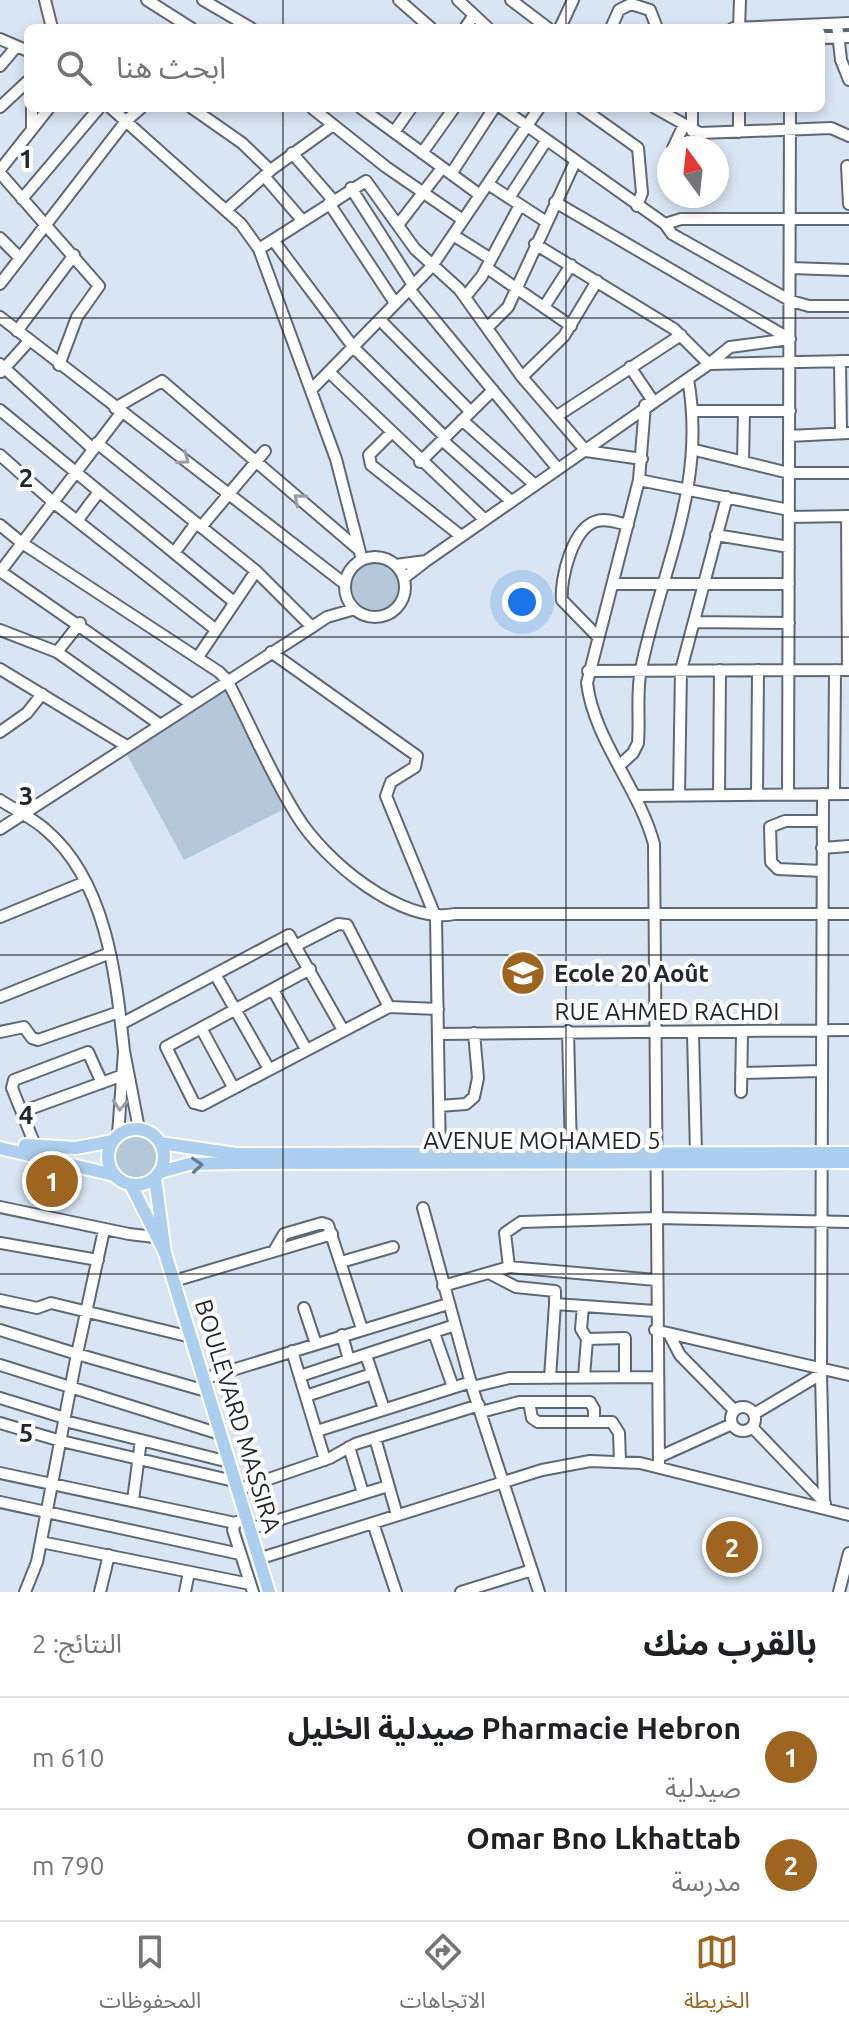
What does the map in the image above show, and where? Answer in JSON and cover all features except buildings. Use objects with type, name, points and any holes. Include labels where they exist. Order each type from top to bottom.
[{"type":"main road","points":[[0,1148],[38,1151],[76,1148],[139,1129],[160,1143],[236,1159]]},
{"type":"main road","points":[[114,1175],[107,1154],[116,1138]]},
{"type":"main road","points":[[0,1141],[114,1175],[131,1185],[189,1164],[236,1159]]},
{"type":"main road","points":[[160,1143],[164,1157],[157,1175],[161,1238]]},
{"type":"main road","name":"AVENUE MOHAMED 5","points":[[440,1158],[571,1152],[655,1158],[696,1153],[822,1157],[849,1162]]},
{"type":"main road","name":"AVENUE MOHAMED 5","points":[[236,1159],[822,1157],[849,1153]]},
{"type":"main road","name":"BOULEVARD MASSIRA","points":[[131,1185],[161,1238],[236,1485],[243,1524],[269,1592]]},
{"type":"street","points":[[45,0],[51,24]]},
{"type":"street","points":[[147,0],[183,24]]},
{"type":"street","points":[[203,0],[244,24]]},
{"type":"street","points":[[399,0],[426,24]]},
{"type":"street","points":[[458,0],[484,24]]},
{"type":"street","points":[[511,0],[526,5],[544,24]]},
{"type":"street","points":[[562,24],[573,0]]},
{"type":"street","points":[[739,24],[740,0]]},
{"type":"street","points":[[612,24],[614,15],[625,6],[646,3],[657,24]]},
{"type":"street","points":[[468,24],[474,15]]},
{"type":"street","points":[[162,24],[167,16]]},
{"type":"street","points":[[825,25],[849,23]]},
{"type":"street","points":[[837,24],[843,38],[849,80]]},
{"type":"street","points":[[0,39],[24,50]]},
{"type":"street","points":[[0,66],[16,47]]},
{"type":"street","points":[[0,107],[24,85]]},
{"type":"street","points":[[32,112],[32,129]]},
{"type":"street","points":[[46,112],[0,171],[5,187],[22,199],[99,286],[77,317],[59,365]]},
{"type":"street","points":[[22,199],[96,112]]},
{"type":"street","points":[[116,112],[226,210],[259,249],[336,459],[360,554],[348,574],[345,588],[327,617]]},
{"type":"street","points":[[0,284],[44,224],[136,112]]},
{"type":"street","points":[[209,112],[267,173],[302,220]]},
{"type":"street","points":[[317,112],[463,220]]},
{"type":"street","points":[[366,112],[480,195]]},
{"type":"street","points":[[394,132],[408,112]]},
{"type":"street","points":[[422,153],[451,112]]},
{"type":"street","points":[[398,225],[423,192],[446,171],[491,112]]},
{"type":"street","points":[[507,112],[665,224],[672,234],[791,301],[809,306],[849,306]]},
{"type":"street","points":[[311,390],[432,266],[536,112]]},
{"type":"street","points":[[588,112],[638,148],[642,193],[637,206]]},
{"type":"street","points":[[661,112],[688,129],[739,132],[831,128],[849,136]]},
{"type":"street","points":[[682,136],[688,129],[691,112]]},
{"type":"street","points":[[739,112],[739,132]]},
{"type":"street","points":[[788,794],[790,112]]},
{"type":"street","points":[[226,210],[292,153],[333,125]]},
{"type":"street","points":[[509,198],[546,141]]},
{"type":"street","points":[[292,153],[331,201],[395,303]]},
{"type":"street","points":[[487,328],[508,307],[545,221],[575,162]]},
{"type":"street","points":[[847,166],[849,204]]},
{"type":"street","points":[[259,249],[366,181],[432,266],[465,297],[522,377],[586,451],[642,459]]},
{"type":"street","points":[[488,184],[545,221]]},
{"type":"street","points":[[351,188],[411,287],[558,469]]},
{"type":"street","points":[[555,202],[790,339]]},
{"type":"street","points":[[465,297],[489,263],[520,205]]},
{"type":"street","points":[[665,224],[681,219],[849,219]]},
{"type":"street","points":[[453,235],[515,286],[571,326]]},
{"type":"street","points":[[0,238],[19,257]]},
{"type":"street","points":[[273,240],[354,348],[511,501]]},
{"type":"street","points":[[535,244],[681,335],[709,364],[844,361],[845,433],[789,436]]},
{"type":"street","points":[[17,331],[74,255]]},
{"type":"street","points":[[544,307],[571,265]]},
{"type":"street","points":[[791,268],[849,270]]},
{"type":"street","points":[[522,377],[550,353],[571,326],[597,281]]},
{"type":"street","points":[[0,317],[229,493],[345,588],[355,609]]},
{"type":"street","points":[[380,320],[466,416],[535,485]]},
{"type":"street","points":[[557,416],[681,335]]},
{"type":"street","points":[[404,578],[730,347],[790,339]]},
{"type":"street","points":[[29,341],[1,368],[95,446],[256,571],[312,627]]},
{"type":"street","points":[[630,367],[649,403],[642,459],[614,584],[588,671],[589,696],[594,712],[635,796],[654,844],[655,1330],[659,1462]]},
{"type":"street","points":[[329,372],[420,462],[484,519]]},
{"type":"street","points":[[620,765],[633,753],[638,743],[640,670],[689,489],[695,450],[694,411],[688,379]]},
{"type":"street","points":[[0,829],[125,745],[191,704],[327,617],[355,609],[373,617],[393,612],[404,596],[404,578],[396,565],[380,557],[360,554],[162,381],[157,381],[118,410],[95,446],[0,572],[80,623],[191,704]]},
{"type":"street","points":[[420,462],[493,390]]},
{"type":"street","points":[[0,410],[74,474],[234,602]]},
{"type":"street","points":[[694,411],[790,411]]},
{"type":"street","points":[[743,462],[744,411]]},
{"type":"street","points":[[391,433],[369,455],[371,465],[461,536]]},
{"type":"street","points":[[695,450],[789,473],[849,473]]},
{"type":"street","points":[[174,553],[265,451]]},
{"type":"street","points":[[0,455],[53,502],[215,629]]},
{"type":"street","points":[[588,671],[849,670],[848,516],[789,514],[727,497],[639,480]]},
{"type":"street","points":[[77,521],[98,493]]},
{"type":"street","points":[[679,795],[681,670],[727,497]]},
{"type":"street","points":[[598,637],[562,600],[564,581],[583,529],[604,520],[628,525]]},
{"type":"street","points":[[0,525],[22,543],[198,657],[227,680],[296,814],[312,836],[389,901],[415,914],[436,918],[455,914],[849,914]]},
{"type":"street","points":[[716,535],[789,547]]},
{"type":"street","points":[[396,565],[426,561]]},
{"type":"street","points":[[198,657],[256,571]]},
{"type":"street","points":[[614,584],[789,584]]},
{"type":"street","points":[[694,622],[789,623]]},
{"type":"street","points":[[57,652],[80,623]]},
{"type":"street","points":[[0,630],[57,652],[159,724]]},
{"type":"street","points":[[271,652],[417,756],[417,764],[391,782],[386,796],[436,918],[440,1158]]},
{"type":"street","points":[[0,669],[125,745]]},
{"type":"street","points":[[719,795],[720,670]]},
{"type":"street","points":[[757,795],[758,670]]},
{"type":"street","points":[[826,1504],[821,1372],[821,915],[823,821],[828,794],[835,670]]},
{"type":"street","points":[[0,732],[27,713],[42,694]]},
{"type":"street","points":[[635,796],[849,794]]},
{"type":"street","points":[[0,800],[24,815],[62,847],[97,909],[110,953],[124,1051],[125,1074],[116,1138]]},
{"type":"street","points":[[822,871],[778,869],[771,862],[770,827],[780,822],[823,821]]},
{"type":"street","points":[[822,848],[849,846]]},
{"type":"street","points":[[0,917],[83,883]]},
{"type":"street","points":[[297,945],[338,924],[347,925],[389,1007]]},
{"type":"street","points":[[121,1024],[289,935],[343,1030]]},
{"type":"street","points":[[0,997],[110,953]]},
{"type":"street","points":[[310,969],[166,1047],[198,1105],[389,1007],[438,1009]]},
{"type":"street","points":[[215,974],[269,1069]]},
{"type":"street","points":[[273,990],[306,1049]]},
{"type":"street","points":[[0,1032],[24,1027],[32,1038],[38,1040],[119,1012]]},
{"type":"street","points":[[201,1028],[233,1087]]},
{"type":"street","name":"RUE AHMED RACHDI","points":[[438,1034],[653,1031],[693,1034],[849,1030]]},
{"type":"street","points":[[568,1031],[571,1152]]},
{"type":"street","points":[[439,1106],[466,1104],[474,1097],[478,1078],[474,1033]]},
{"type":"street","points":[[741,1092],[742,1033]]},
{"type":"street","points":[[693,1034],[696,1153]]},
{"type":"street","points":[[38,1151],[12,1088],[14,1080],[55,1063],[91,1053],[102,1083]]},
{"type":"street","points":[[741,1073],[821,1071]]},
{"type":"street","points":[[24,1111],[125,1074]]},
{"type":"street","points":[[125,1074],[139,1129]]},
{"type":"street","points":[[0,1207],[104,1230],[161,1238]]},
{"type":"street","points":[[423,1208],[471,1385],[539,1592]]},
{"type":"street","points":[[509,1267],[505,1233],[521,1222],[657,1218],[849,1222]]},
{"type":"street","points":[[25,1592],[35,1573],[104,1230]]},
{"type":"street","points":[[174,1281],[332,1234],[362,1329]]},
{"type":"street","points":[[0,1243],[98,1260]]},
{"type":"street","points":[[341,1262],[393,1247]]},
{"type":"street","points":[[443,1286],[509,1267],[656,1280]]},
{"type":"street","points":[[550,1378],[557,1271]]},
{"type":"street","points":[[489,1273],[516,1287],[555,1291]]},
{"type":"street","points":[[0,1300],[37,1308],[51,1303],[191,1337]]},
{"type":"street","points":[[0,1330],[77,1354],[205,1385],[292,1351],[448,1304]]},
{"type":"street","points":[[555,1304],[655,1311]]},
{"type":"street","points":[[583,1306],[581,1329],[587,1339],[584,1377]]},
{"type":"street","points":[[304,1308],[316,1344]]},
{"type":"street","points":[[300,1376],[455,1325]]},
{"type":"street","points":[[655,1330],[821,1372],[849,1375]]},
{"type":"street","points":[[434,1333],[453,1387]]},
{"type":"street","points":[[669,1334],[680,1355],[734,1410]]},
{"type":"street","points":[[342,1335],[349,1360]]},
{"type":"street","points":[[587,1339],[625,1338],[625,1377]]},
{"type":"street","points":[[292,1351],[325,1460]]},
{"type":"street","points":[[366,1355],[384,1409]]},
{"type":"street","points":[[0,1365],[220,1434]]},
{"type":"street","points":[[752,1427],[754,1414],[821,1372]]},
{"type":"street","points":[[306,1396],[372,1374]]},
{"type":"street","points":[[317,1431],[453,1387],[509,1378],[656,1377]]},
{"type":"street","points":[[0,1398],[65,1420],[229,1462]]},
{"type":"street","points":[[529,1402],[532,1418],[538,1422],[615,1424],[620,1461]]},
{"type":"street","points":[[0,1423],[236,1485],[325,1460],[375,1438],[480,1408],[529,1402],[590,1402],[594,1409],[594,1422]]},
{"type":"street","points":[[734,1410],[747,1407],[754,1414]]},
{"type":"street","points":[[732,1424],[734,1410]]},
{"type":"street","points":[[659,1462],[732,1424]]},
{"type":"street","points":[[732,1424],[739,1431],[752,1427]]},
{"type":"street","points":[[752,1427],[826,1504]]},
{"type":"street","points":[[375,1438],[397,1515]]},
{"type":"street","points":[[133,1500],[141,1440]]},
{"type":"street","points":[[349,1447],[363,1493]]},
{"type":"street","points":[[258,1559],[565,1464],[659,1462],[826,1504],[849,1515]]},
{"type":"street","points":[[0,1473],[243,1524]]},
{"type":"street","points":[[252,1588],[233,1530],[243,1524],[388,1486]]},
{"type":"street","points":[[0,1502],[240,1554]]},
{"type":"street","points":[[373,1523],[396,1592]]},
{"type":"street","points":[[41,1542],[252,1588]]},
{"type":"street","points":[[839,1592],[849,1553]]},
{"type":"street","points":[[100,1592],[109,1555]]},
{"type":"street","points":[[461,1592],[532,1570]]},
{"type":"street","points":[[185,1592],[189,1572]]},
{"type":"shaded area","points":[[376,562],[393,569],[400,586],[393,603],[376,610],[359,603],[352,586],[359,569]]},
{"type":"shaded area","points":[[224,690],[284,809],[184,860],[125,751]]},
{"type":"shaded area","points":[[135,1134],[151,1141],[158,1157],[151,1173],[135,1180],[119,1173],[112,1157],[119,1141]]},
{"type":"place","name":"Ecole 20 Août","points":[[523,973]]},
{"type":"place","name":"Pharmacie Hebron صيدلية الخليل","points":[[52,1181]]},
{"type":"place","name":"Omar Bno Lkhattab","points":[[732,1547]]}]
